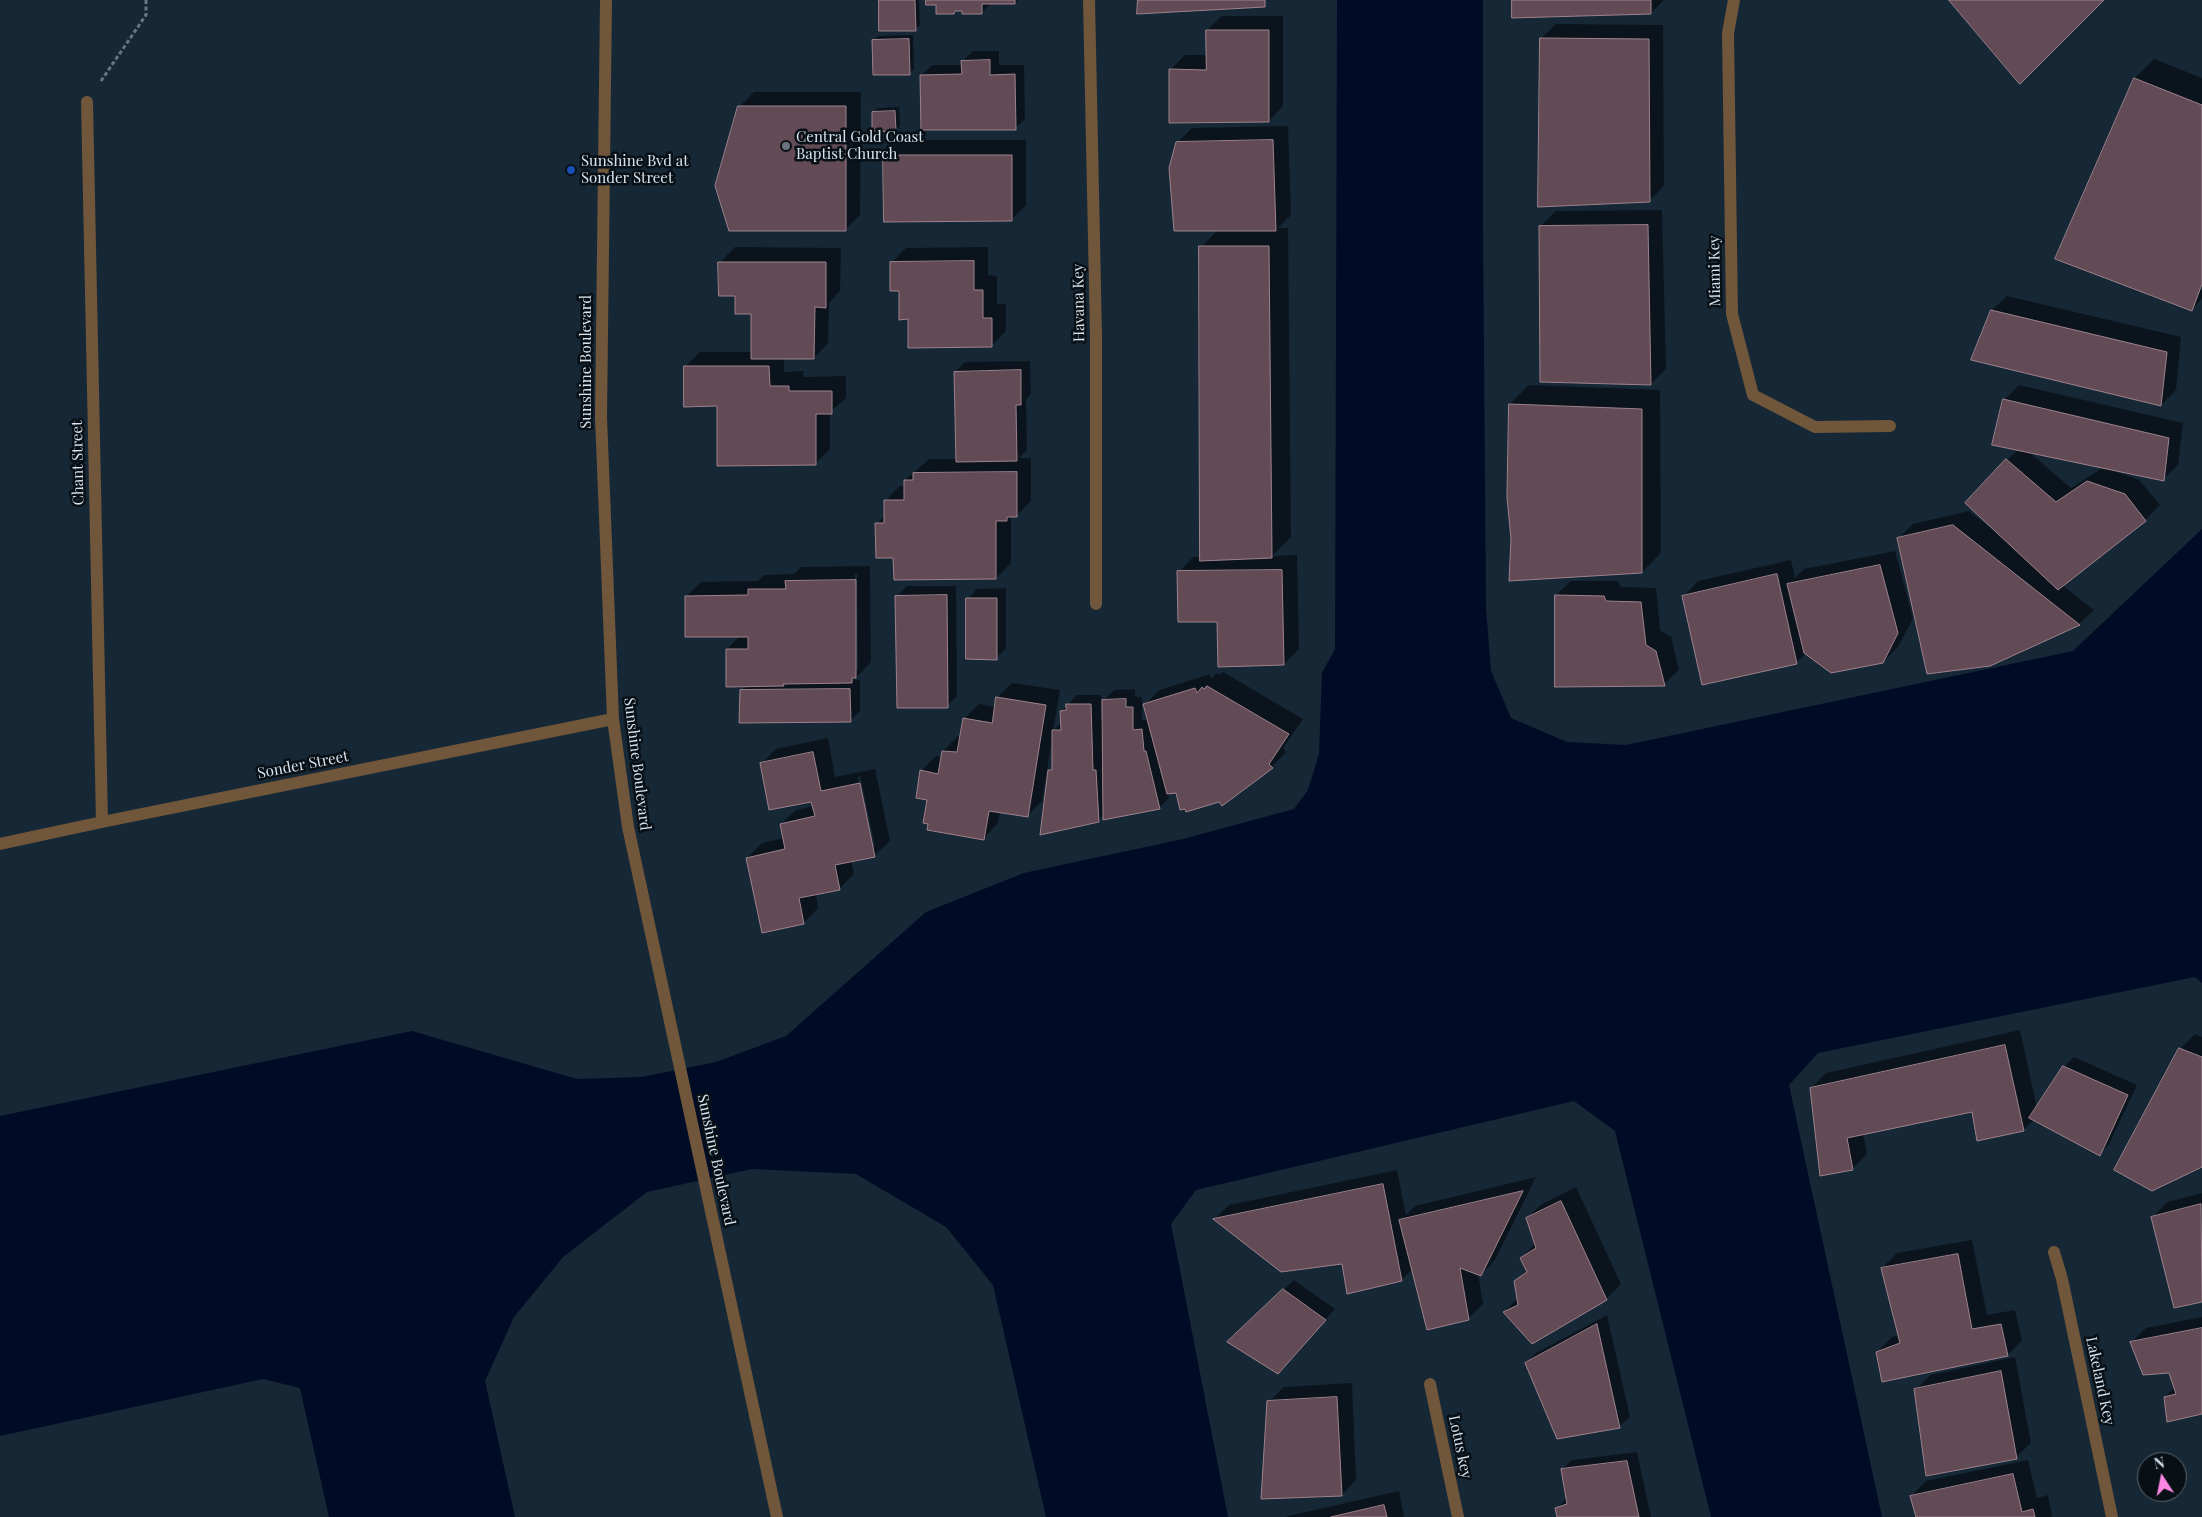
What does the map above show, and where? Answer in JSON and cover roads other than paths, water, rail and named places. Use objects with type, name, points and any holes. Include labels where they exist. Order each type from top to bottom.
[{"type":"street","name":"Sunshine Boulevard","points":[[606,0],[601,417],[614,719],[628,827],[777,1517]]},
{"type":"street","name":"Havana Key","points":[[1089,0],[1096,335],[1096,604]]},
{"type":"street","name":"Miami Key","points":[[1734,0],[1728,33],[1732,314],[1753,395],[1815,427],[1890,426]]},
{"type":"street","name":"Chant Street","points":[[87,102],[102,822]]},
{"type":"street","name":"Sonder Street","points":[[0,844],[614,719]]},
{"type":"street","name":"Lakeland Key","points":[[2054,1252],[2062,1279],[2112,1517]]},
{"type":"street","name":"Lotus key","points":[[1430,1384],[1458,1517]]},
{"type":"water","points":[[1337,0],[1483,0],[1486,608],[1491,671],[1511,718],[1567,742],[1626,745],[2073,651],[2202,529],[2202,983],[2195,977],[1818,1053],[1789,1085],[1882,1517],[1711,1517],[1615,1131],[1574,1101],[1196,1190],[1171,1224],[1228,1517],[1046,1517],[993,1285],[946,1227],[856,1174],[752,1169],[647,1192],[563,1257],[514,1317],[485,1381],[515,1517],[329,1517],[300,1388],[263,1379],[0,1436],[0,1116],[412,1031],[577,1079],[642,1077],[716,1062],[786,1036],[926,912],[1024,873],[1183,839],[1294,809],[1308,790],[1319,754],[1322,673],[1335,649]]},
{"type":"place","name":"Central Gold Coast Baptist Church","points":[[786,146]]},
{"type":"place","name":"Sunshine Bvd at Sonder Street","points":[[571,170]]}]
